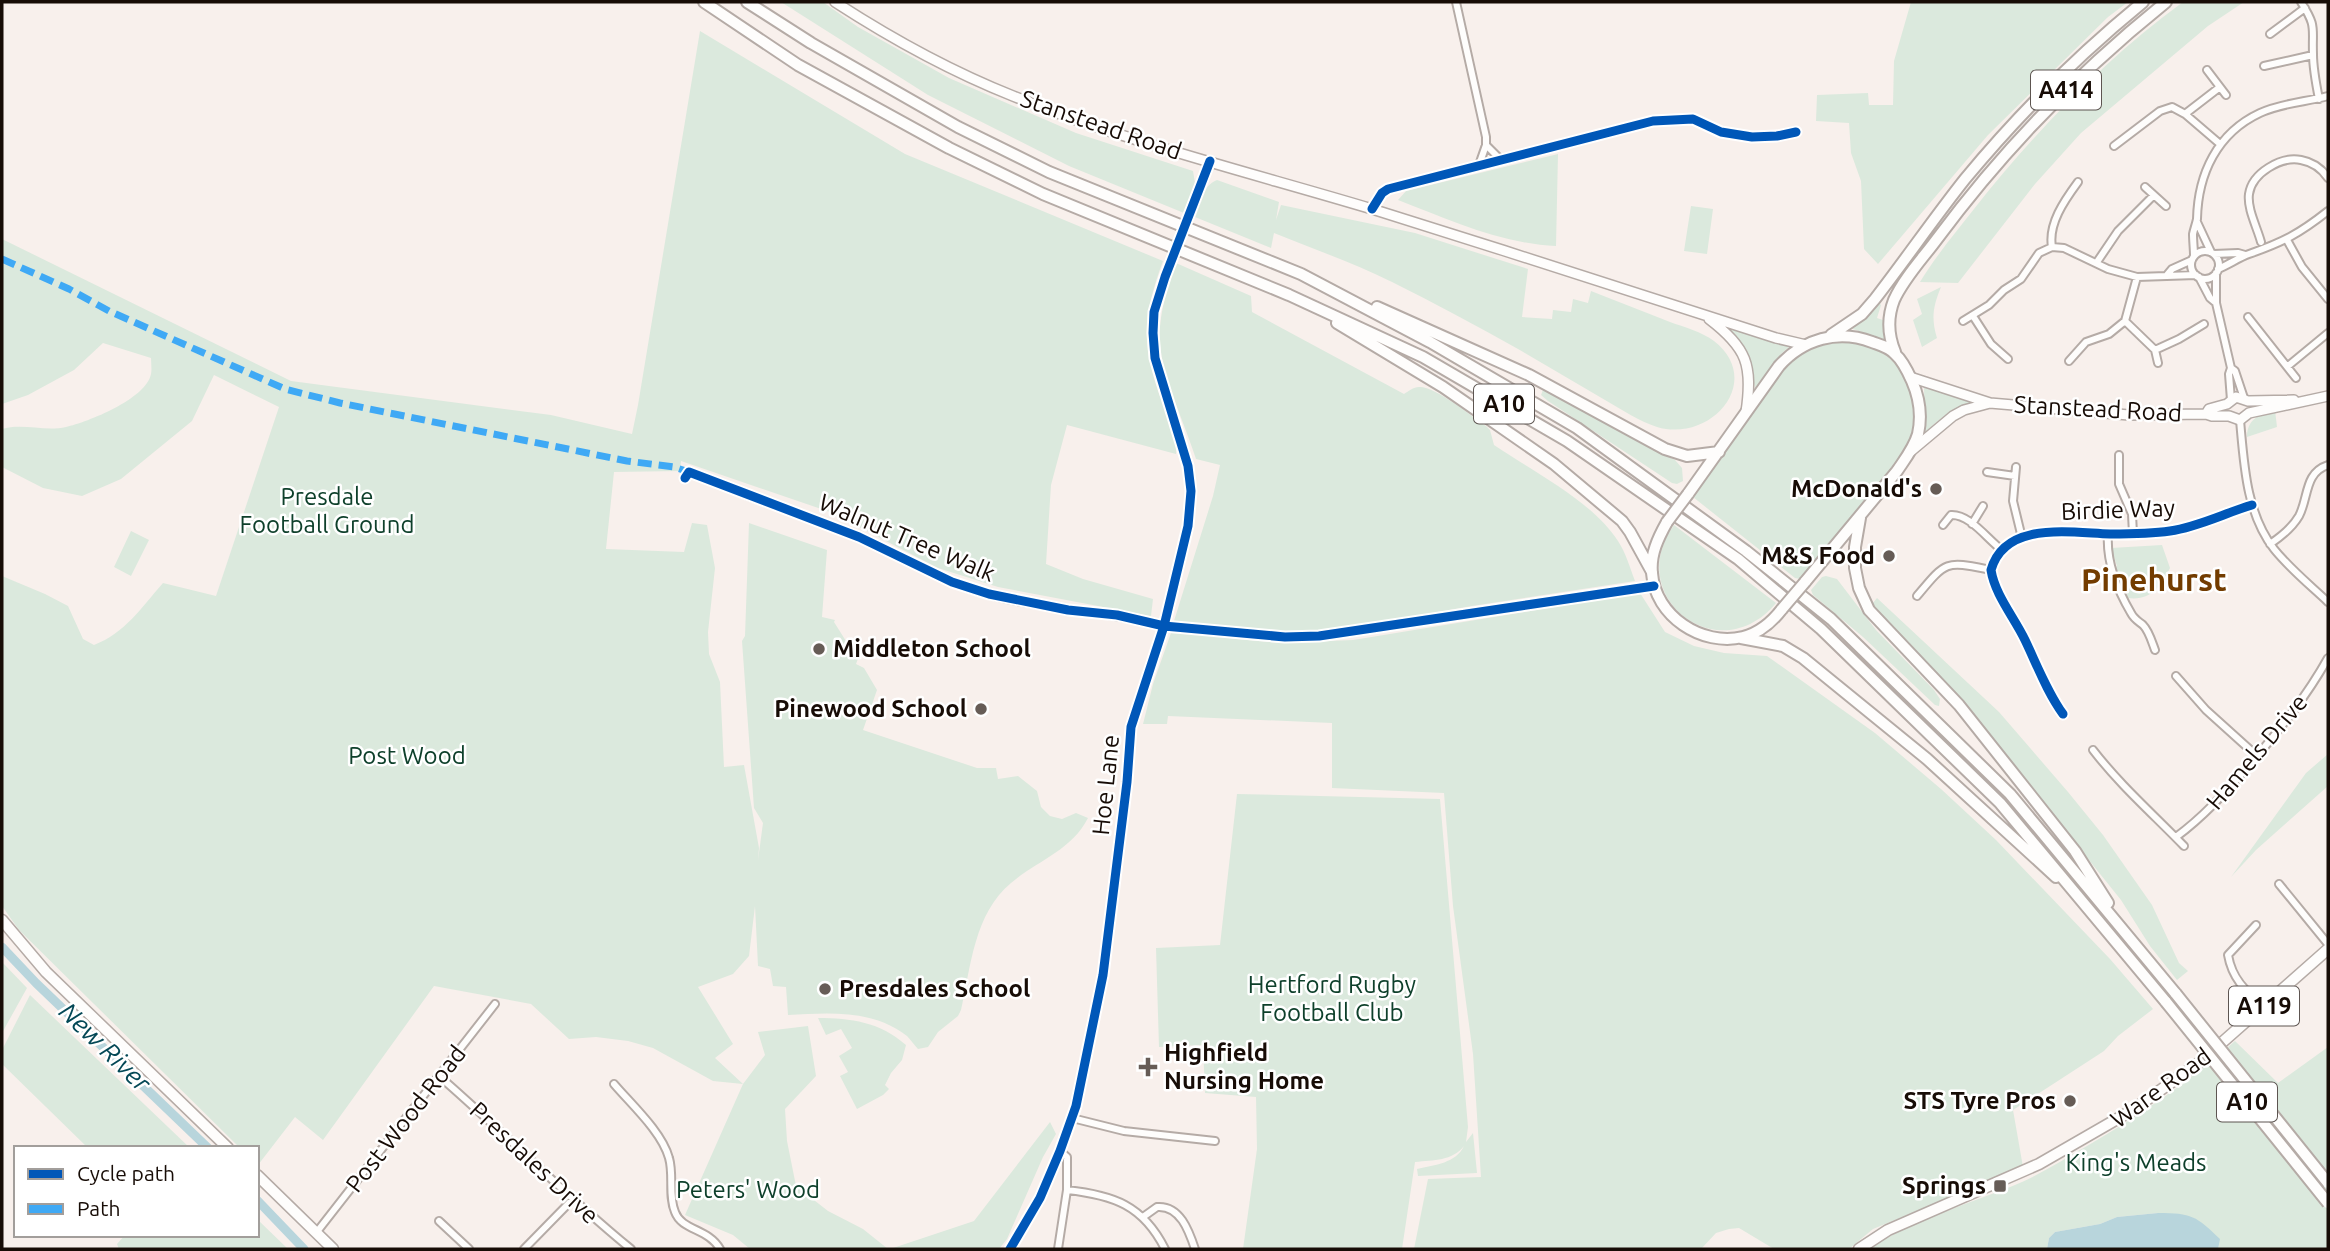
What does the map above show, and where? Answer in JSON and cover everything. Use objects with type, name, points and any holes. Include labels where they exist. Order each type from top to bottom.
[{"type":"highway","name":"A10","points":[[704,2],[798,65],[949,148],[1043,194],[1289,295],[1423,357],[1567,441],[1738,559],[1821,629],[2000,803],[2166,1002],[2328,1203]]},
{"type":"highway","name":"A10","points":[[747,2],[811,43],[958,127],[1049,172],[1301,274],[1430,342],[1577,428],[1746,551],[1831,619],[2010,794],[2132,939],[2328,1183]]},
{"type":"highway","name":"A414","points":[[1828,336],[1862,314],[1965,180],[2025,111],[2080,57],[2143,2]]},
{"type":"highway","name":"A414","points":[[1896,354],[1889,329],[1894,300],[1942,233],[2005,154],[2040,117],[2103,55],[2166,2]]},
{"type":"highway","points":[[1301,274],[1529,375],[1665,449],[1687,457],[1718,453]]},
{"type":"highway","points":[[1289,295],[1443,387],[1554,464],[1622,522],[1652,572]]},
{"type":"highway","points":[[1741,638],[1763,629],[1782,610],[1910,452],[1918,434],[1918,398],[1910,377],[1896,354],[1888,348],[1853,336],[1828,336],[1794,351],[1779,366],[1667,522],[1656,544],[1652,572],[1654,586],[1662,604],[1679,622],[1698,634],[1783,646],[1803,658],[1927,759],[2093,913]]},
{"type":"highway","points":[[1860,516],[1855,568],[1859,588],[1869,610],[1967,716],[2075,851],[2132,939]]},
{"type":"main road","name":"Stanstead Road","points":[[835,2],[933,60],[1010,95],[1114,133],[1372,209],[1806,345]]},
{"type":"main road","name":"Stanstead Road","points":[[1702,314],[1732,339],[1746,363],[1750,386],[1746,414]]},
{"type":"main road","name":"Stanstead Road","points":[[1910,377],[1990,403],[2129,415],[2229,416]]},
{"type":"main road","points":[[2299,401],[2246,400],[2236,397],[2229,402],[2229,416],[2240,420],[2249,413],[2328,396]]},
{"type":"main road","points":[[2246,400],[2249,413]]},
{"type":"main road","name":"Stanstead Road","points":[[2206,414],[2209,409],[2229,402]]},
{"type":"main road","name":"Stanstead Road","points":[[1910,452],[1953,416],[1990,403]]},
{"type":"main road","points":[[2,920],[46,972],[226,1146]]},
{"type":"main road","name":"Ware Road","points":[[1859,1249],[1888,1230],[2015,1176],[2102,1129],[2155,1095],[2200,1062],[2328,946]]},
{"type":"main road","points":[[259,1177],[333,1249]]},
{"type":"street","points":[[1456,2],[1486,137],[1479,165]]},
{"type":"street","points":[[2270,34],[2303,5],[2314,29],[2313,55],[2319,99]]},
{"type":"street","points":[[2264,66],[2313,55]]},
{"type":"street","points":[[2207,70],[2226,95]]},
{"type":"street","points":[[2185,114],[2220,87]]},
{"type":"street","points":[[2216,303],[2210,299],[2192,269],[2198,192],[2210,159],[2220,144],[2244,122],[2260,113],[2328,96]]},
{"type":"street","points":[[2114,146],[2166,108],[2177,108],[2220,144]]},
{"type":"street","points":[[1372,209],[1382,193],[1388,189],[1640,124],[1679,118],[1693,119],[1737,136],[1766,137],[1797,132]]},
{"type":"street","points":[[1486,145],[1500,159]]},
{"type":"street","points":[[2261,242],[2249,205],[2251,188],[2260,175],[2276,164],[2294,160],[2325,167],[2328,178]]},
{"type":"street","name":"Hoe Lane","points":[[1010,1249],[1040,1198],[1072,1118],[1103,975],[1127,782],[1131,727],[1164,626],[1188,526],[1191,491],[1186,457],[1156,358],[1154,312],[1210,162]]},
{"type":"street","points":[[2052,247],[2051,228],[2078,182]]},
{"type":"street","points":[[2145,187],[2166,206]]},
{"type":"street","points":[[2097,262],[2118,231],[2154,195]]},
{"type":"street","points":[[1963,321],[1989,305],[2004,290],[2021,279],[2039,253],[2052,247],[2064,248],[2108,269],[2137,277],[2166,275],[2210,278],[2217,271],[2245,256],[2287,240],[2328,211]]},
{"type":"street","points":[[2197,222],[2219,261],[2216,303],[2231,368],[2229,402]]},
{"type":"street","points":[[2287,240],[2302,267],[2328,299]]},
{"type":"street","points":[[2166,275],[2202,251],[2238,253],[2245,256]]},
{"type":"street","points":[[2069,361],[2085,342],[2109,334],[2125,321],[2137,277]]},
{"type":"street","points":[[1973,316],[1991,344],[2008,359]]},
{"type":"street","points":[[2248,317],[2296,378]]},
{"type":"street","points":[[2125,321],[2155,350],[2158,363]]},
{"type":"street","points":[[2155,350],[2204,324]]},
{"type":"street","points":[[2288,366],[2328,333]]},
{"type":"street","points":[[2231,368],[2235,371],[2246,400]]},
{"type":"street","points":[[2240,420],[2245,474],[2252,505],[2270,544],[2291,568],[2328,602]]},
{"type":"street","points":[[2119,455],[2119,484],[2132,514],[2133,534]]},
{"type":"street","points":[[2270,544],[2295,523],[2304,505],[2310,478],[2317,470],[2328,465]]},
{"type":"street","points":[[2016,467],[2013,508],[2022,538]]},
{"type":"street","name":"Walnut Tree Walk","points":[[685,478],[689,472],[710,478],[754,498],[859,537],[971,589],[1017,601],[1117,615],[1164,626]]},
{"type":"street","points":[[1987,472],[2015,476]]},
{"type":"street","name":"Birdie Way","points":[[2002,550],[2022,538],[2060,531],[2133,534],[2174,530],[2252,505]]},
{"type":"street","points":[[1972,524],[1983,506]]},
{"type":"street","points":[[1943,525],[1951,514],[1956,514],[2002,550],[1992,570],[1995,584],[2025,639],[2052,699],[2063,714]]},
{"type":"street","points":[[2108,534],[2109,558],[2114,577],[2130,613],[2143,626],[2155,650]]},
{"type":"street","points":[[1917,596],[1938,571],[1946,566],[1954,564],[1992,570]]},
{"type":"street","name":"Hamels Drive","points":[[2176,837],[2223,797],[2302,701],[2328,658]]},
{"type":"street","points":[[2176,676],[2206,710],[2256,756]]},
{"type":"street","points":[[2093,750],[2129,792],[2152,811],[2184,846]]},
{"type":"street","points":[[2279,884],[2328,946]]},
{"type":"street","points":[[2256,925],[2228,955],[2243,988],[2265,1005]]},
{"type":"street","name":"Post Wood Road","points":[[316,1233],[495,1004]]},
{"type":"street","name":"Presdales Drive","points":[[439,1076],[572,1199],[631,1249]]},
{"type":"street","points":[[614,1084],[663,1144],[669,1158],[675,1213],[686,1224],[710,1236],[720,1249]]},
{"type":"street","points":[[1072,1118],[1107,1128],[1215,1141]]},
{"type":"street","points":[[1058,1249],[1067,1190],[1068,1157],[1060,1151]]},
{"type":"street","points":[[1067,1190],[1095,1193],[1128,1205],[1143,1217],[1165,1249]]},
{"type":"street","points":[[524,1249],[572,1199]]},
{"type":"street","points":[[1143,1217],[1157,1207],[1172,1209],[1181,1218],[1195,1249]]},
{"type":"street","points":[[439,1222],[469,1249]]},
{"type":"green space","points":[[781,2],[823,2],[858,27],[949,78],[1076,133],[1193,171],[1195,183],[1184,213],[1069,166],[928,95]]},
{"type":"green space","points":[[1911,2],[2128,2],[2108,17],[1988,135],[1878,264],[1864,249],[1861,181],[1851,153],[1849,123],[1816,121],[1817,95],[1868,93],[1869,105],[1893,105],[1894,61]]},
{"type":"green space","points":[[2183,2],[2244,2],[2208,26],[2081,133],[2035,184],[1958,283],[1920,282],[1974,209],[2046,125],[2126,47]]},
{"type":"green space","points":[[700,31],[905,154],[1163,261],[1148,316],[1148,347],[1155,382],[1176,441],[1176,454],[1067,425],[1051,485],[1046,564],[1083,579],[1153,599],[1151,616],[998,587],[938,568],[830,512],[681,461],[680,471],[614,472],[606,549],[684,552],[692,523],[707,525],[715,568],[708,632],[709,654],[720,682],[724,767],[744,765],[759,848],[758,860],[763,823],[754,808],[742,641],[745,636],[749,523],[827,550],[822,617],[835,620],[852,655],[859,656],[856,664],[864,668],[877,690],[863,730],[977,768],[996,768],[998,779],[1018,776],[1037,791],[1041,807],[1050,816],[1062,819],[1076,813],[1088,818],[1073,839],[1011,883],[989,910],[971,959],[961,1010],[958,1016],[938,1032],[928,1047],[918,1049],[907,1036],[894,1027],[865,1017],[834,1014],[788,1015],[786,987],[773,986],[770,969],[758,966],[755,906],[749,956],[733,974],[698,987],[733,1044],[715,1058],[743,1084],[713,1081],[653,1048],[628,1041],[596,1037],[569,1039],[531,1004],[434,986],[323,1140],[295,1117],[259,1164],[259,1146],[238,1146],[19,930],[2,906],[2,576],[68,606],[83,639],[94,645],[124,627],[163,583],[216,596],[279,407],[214,375],[192,421],[121,479],[82,496],[43,488],[2,467],[2,429],[66,427],[115,408],[139,392],[147,383],[151,374],[151,358],[103,343],[74,370],[28,395],[2,404],[2,239],[291,381],[551,415],[632,434]]},
{"type":"green space","points":[[1558,154],[1556,246],[1495,236],[1398,200],[1406,191]]},
{"type":"green space","points":[[1217,180],[1279,202],[1276,220],[1281,205],[1415,233],[1528,269],[1522,317],[1552,319],[1553,310],[1571,312],[1573,299],[1588,303],[1591,291],[1693,330],[1714,341],[1728,357],[1734,374],[1733,390],[1725,405],[1696,426],[1677,430],[1650,425],[1518,349],[1378,275],[1274,233],[1271,248],[1195,217],[1205,191]]},
{"type":"green space","points":[[1691,206],[1713,209],[1707,254],[1684,251]]},
{"type":"green space","points":[[1176,263],[1251,296],[1252,312],[1404,394],[1415,388],[1426,388],[1453,402],[1490,430],[1494,445],[1578,500],[1607,526],[1626,556],[1635,581],[1312,631],[1288,632],[1174,621],[1220,465],[1196,459],[1162,357],[1162,313]]},
{"type":"green space","points":[[1941,287],[1934,312],[1937,338],[1922,347],[1913,320],[1922,314],[1917,299]]},
{"type":"green space","points":[[1879,303],[1881,305],[1877,318],[1883,320],[1884,340],[1852,327]]},
{"type":"green space","points":[[1730,328],[1790,346],[1755,388],[1749,358],[1728,330]]},
{"type":"green space","points":[[1828,341],[1851,342],[1870,347],[1896,364],[1911,389],[1914,424],[1910,440],[1899,461],[1800,579],[1795,578],[1693,497],[1781,371],[1802,351]]},
{"type":"green space","points":[[1924,387],[1976,403],[1948,414],[1925,433]]},
{"type":"green space","points":[[1543,390],[1675,460],[1682,468],[1683,481],[1672,483],[1548,401],[1541,395]]},
{"type":"green space","points":[[2275,410],[2277,427],[2247,437],[2249,426],[2255,418]]},
{"type":"green space","points":[[1674,525],[1776,603],[1753,622],[1729,630],[1705,628],[1684,617],[1668,600],[1660,577],[1661,552]]},
{"type":"green space","points":[[131,531],[149,540],[131,576],[114,567]]},
{"type":"green space","points":[[2162,545],[2170,568],[2163,581],[2149,595],[2128,598],[2115,568],[2117,566],[2111,548]]},
{"type":"green space","points":[[1826,576],[1837,579],[1876,630],[1934,690],[1940,699],[1939,706],[1813,595],[1811,590]]},
{"type":"green space","points":[[1640,593],[1665,632],[1694,646],[1724,653],[1767,656],[1875,733],[1996,840],[2110,959],[2153,1009],[2118,1036],[2104,1051],[2013,1110],[2023,1167],[1873,1229],[1849,1249],[1774,1249],[1739,1228],[1716,1233],[1701,1249],[1414,1249],[1428,1179],[1481,1177],[1473,1054],[1453,906],[1444,793],[1332,788],[1332,723],[1168,716],[1167,724],[1143,724],[1153,684],[1172,630],[1280,643],[1353,640]]},
{"type":"green space","points":[[1877,598],[1999,712],[2103,835],[2152,905],[2179,963],[2188,971],[2177,980],[2150,946],[2121,900],[1962,702],[1874,610],[1872,604]]},
{"type":"green space","points":[[2328,754],[2328,786],[2256,850],[2231,877],[2306,773]]},
{"type":"green space","name":"Hertford Rugby Football Club","points":[[1237,794],[1440,799],[1468,1127],[1466,1142],[1473,1133],[1477,1173],[1418,1176],[1417,1169],[1450,1160],[1464,1146],[1448,1157],[1415,1162],[1402,1249],[1243,1249],[1257,1149],[1256,1097],[1205,1093],[1203,1045],[1159,1047],[1156,948],[1220,945]]},
{"type":"green space","points":[[2,962],[27,988],[2,1033]]},
{"type":"green space","points":[[30,995],[188,1146],[86,1146],[2,1064],[2,1050]]},
{"type":"green space","points":[[818,1018],[842,1019],[875,1026],[906,1045],[902,1060],[885,1085],[889,1089],[883,1095],[857,1109],[840,1076],[848,1072],[839,1056],[852,1048],[841,1029],[826,1035]]},
{"type":"green space","name":"Peters' Wood","points":[[808,1026],[816,1076],[785,1109],[787,1141],[796,1186],[828,1211],[863,1229],[888,1249],[750,1249],[733,1235],[685,1215],[743,1084],[765,1055],[758,1032]]},
{"type":"green space","name":"King's Meads","points":[[2235,1041],[2278,1083],[2328,1047],[2328,1249],[2218,1249],[2219,1239],[2158,1213],[2117,1217],[2100,1224],[2055,1232],[2049,1238],[2047,1249],[1870,1249],[1904,1229],[2022,1182],[2055,1165],[2164,1097]]},
{"type":"green space","points":[[1050,1122],[1056,1134],[1007,1239],[999,1249],[890,1249],[974,1221]]},
{"type":"green space","points":[[259,1221],[288,1249],[119,1249],[117,1244],[123,1237],[259,1237]]},
{"type":"water","points":[[2158,1213],[2193,1217],[2220,1239],[2218,1249],[2047,1249],[2049,1238],[2055,1232],[2100,1224],[2117,1217]]},
{"type":"waterway","name":"New River","points":[[2,947],[206,1146]]},
{"type":"waterway","name":"New River","points":[[259,1202],[304,1249]]},
{"type":"marked path","points":[[2,259],[69,289],[109,311],[285,389],[340,403],[689,472]]},
{"type":"cycle path","points":[[1372,209],[1382,193],[1388,189],[1653,121],[1693,119],[1721,132],[1752,137],[1796,132]]},
{"type":"cycle path","points":[[1010,1249],[1040,1198],[1076,1106],[1103,975],[1127,782],[1131,727],[1164,626],[1188,526],[1191,491],[1188,466],[1155,358],[1154,312],[1210,161]]},
{"type":"cycle path","points":[[685,478],[689,472],[859,537],[952,582],[989,594],[1068,610],[1117,615],[1164,626],[1285,637],[1319,636],[1654,586]]},
{"type":"cycle path","points":[[2063,714],[1996,588],[1991,570],[1999,554],[2010,543],[2025,536],[2059,532],[2125,534],[2170,531],[2252,505]]},
{"type":"place","name":"McDonald's","points":[[1936,489]]},
{"type":"place","name":"M&S Food","points":[[1889,556]]},
{"type":"place","name":"Middleton School","points":[[819,649]]},
{"type":"place","name":"Pinewood School","points":[[981,709]]},
{"type":"place","name":"Presdales School","points":[[825,989]]},
{"type":"place","name":"Highfield Nursing Home","points":[[1148,1067]]},
{"type":"place","name":"STS Tyre Pros","points":[[2070,1101]]},
{"type":"place","name":"Springs","points":[[2000,1186]]},
{"type":"district","name":"Pinehurst","points":[[2154,580]]},
{"type":"park label","name":"Presdale Football Ground","points":[[327,511]]},
{"type":"park label","name":"Post Wood","points":[[407,756]]}]
